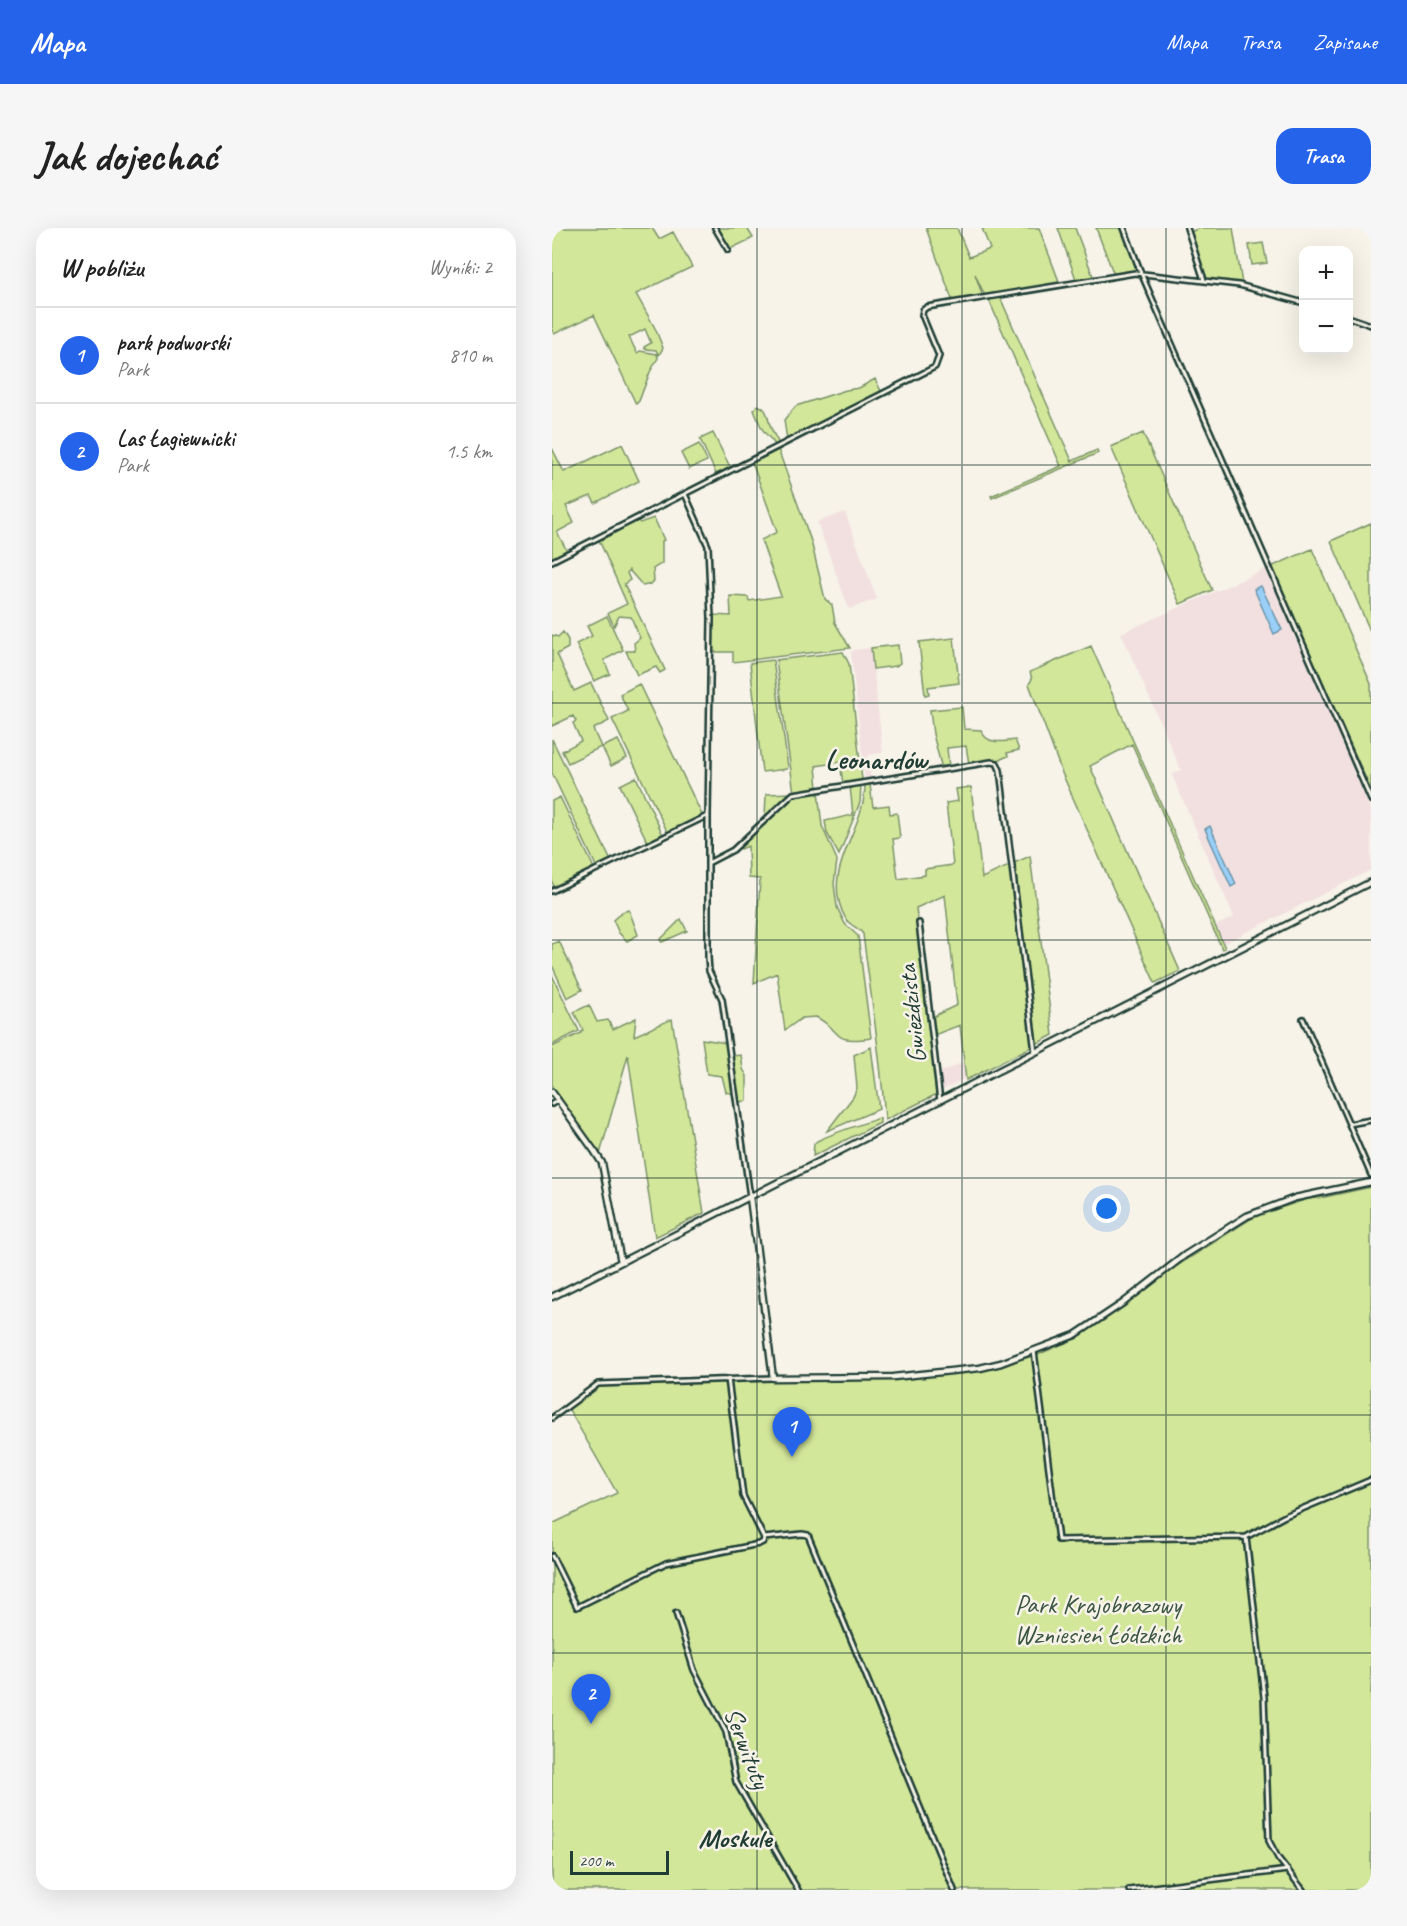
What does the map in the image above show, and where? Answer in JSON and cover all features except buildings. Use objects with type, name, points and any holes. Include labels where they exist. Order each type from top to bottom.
[{"type":"street","points":[[715,228],[728,250]]},
{"type":"street","points":[[1124,228],[1141,273],[1371,800]]},
{"type":"street","points":[[1187,228],[1204,281]]},
{"type":"street","points":[[552,561],[934,367],[939,356],[922,315],[927,307],[1141,273],[1239,285],[1299,302]]},
{"type":"street","points":[[1353,319],[1371,325]]},
{"type":"street","points":[[685,494],[708,546],[711,637],[708,816],[709,971],[722,999],[773,1378]]},
{"type":"street","points":[[708,863],[733,850],[791,795],[991,762],[997,763],[1000,770],[1035,1052]]},
{"type":"street","points":[[552,891],[708,816]]},
{"type":"street","points":[[552,1297],[1371,882]]},
{"type":"street","name":"Gwieździsta","points":[[919,923],[939,1101]]},
{"type":"street","points":[[1303,1019],[1371,1176]]},
{"type":"street","points":[[552,1092],[602,1163],[621,1262]]},
{"type":"street","points":[[552,1104],[558,1100]]},
{"type":"street","points":[[1349,1124],[1371,1120]]},
{"type":"street","points":[[552,1418],[598,1384],[880,1377],[987,1367],[1081,1332],[1177,1261],[1247,1216],[1295,1198],[1371,1182]]},
{"type":"street","points":[[1034,1351],[1058,1540],[1246,1537],[1285,1516],[1371,1480]]},
{"type":"street","points":[[728,1379],[743,1496],[764,1538]]},
{"type":"street","points":[[764,1538],[808,1535],[954,1890]]},
{"type":"street","points":[[1246,1537],[1264,1697],[1269,1841],[1303,1890]]},
{"type":"street","points":[[552,1556],[577,1607],[656,1567],[759,1544],[764,1538]]},
{"type":"street","name":"Serwituty","points":[[676,1613],[694,1670],[726,1732],[736,1782],[798,1890]]},
{"type":"street","points":[[1129,1890],[1288,1870]]},
{"type":"shaded area","points":[[845,512],[877,599],[849,609],[817,522]]},
{"type":"shaded area","points":[[1266,569],[1371,809],[1371,870],[1223,944],[1215,926],[1234,917],[1172,775],[1181,770],[1121,633]]},
{"type":"shaded area","points":[[871,648],[883,753],[868,755],[871,780],[865,781],[851,652]]},
{"type":"shaded area","points":[[964,1062],[966,1078],[941,1091],[939,1073]]},
{"type":"green space","points":[[552,228],[652,228],[659,239],[673,232],[692,267],[636,294],[663,348],[659,355],[656,350],[645,349],[644,347],[651,343],[645,329],[629,337],[637,353],[640,351],[657,354],[658,358],[636,404],[594,315],[554,334],[552,330]]},
{"type":"green space","points":[[718,228],[747,228],[753,238],[730,249]]},
{"type":"green space","points":[[926,228],[957,228],[969,257],[990,249],[982,228],[1039,228],[1060,284],[985,296],[975,274],[983,297],[953,302]]},
{"type":"green space","points":[[1058,228],[1075,228],[1094,279],[1077,282]]},
{"type":"green space","points":[[1096,228],[1122,228],[1137,272],[1114,275]]},
{"type":"green space","points":[[1200,228],[1233,228],[1242,284],[1207,279],[1190,232]]},
{"type":"green space","points":[[1263,243],[1267,263],[1252,265],[1249,245]]},
{"type":"green space","points":[[1000,297],[1072,461],[1097,450],[1098,453],[992,498],[991,496],[1061,466],[988,298]]},
{"type":"green space","points":[[875,379],[882,393],[787,440],[784,420],[796,406],[859,388]]},
{"type":"green space","points":[[757,405],[766,413],[779,444],[776,446],[759,423],[754,410]]},
{"type":"green space","points":[[713,433],[731,469],[717,476],[700,439]]},
{"type":"green space","points":[[1143,433],[1212,590],[1180,604],[1111,447]]},
{"type":"green space","points":[[622,444],[639,481],[595,503],[591,496],[566,506],[574,523],[557,532],[567,551],[552,559],[552,448],[564,472]]},
{"type":"green space","points":[[699,444],[707,461],[689,469],[681,453]]},
{"type":"green space","points":[[778,449],[811,541],[825,599],[832,605],[835,623],[850,648],[733,662],[733,652],[712,652],[712,615],[731,616],[730,596],[748,597],[749,601],[781,596],[761,540],[777,532],[752,462]]},
{"type":"green space","points":[[654,518],[664,540],[662,541],[662,563],[653,569],[654,581],[643,586],[629,570],[627,573],[630,580],[624,584],[665,670],[660,673],[656,667],[637,675],[626,651],[635,651],[634,643],[640,638],[631,617],[619,616],[614,626],[608,613],[627,604],[599,540],[637,520],[640,523]]},
{"type":"green space","points":[[1371,523],[1371,633],[1331,541]]},
{"type":"green space","points":[[1312,549],[1371,684],[1371,790],[1272,569],[1273,566]]},
{"type":"green space","points":[[607,616],[623,650],[604,660],[610,674],[594,681],[576,644],[592,636],[587,626]]},
{"type":"green space","points":[[563,632],[568,640],[568,648],[557,654],[574,691],[591,683],[609,721],[593,729],[601,747],[568,763],[562,751],[581,741],[573,723],[576,721],[573,716],[552,726],[552,635],[558,637]]},
{"type":"green space","points":[[954,638],[959,683],[928,687],[929,694],[925,695],[919,642]]},
{"type":"green space","points":[[898,645],[900,663],[896,666],[873,669],[871,648]]},
{"type":"green space","points":[[1091,646],[1225,948],[1222,949],[1132,744],[1090,766],[1180,971],[1155,983],[1062,773],[1029,684],[1032,679],[1030,672]]},
{"type":"green space","points":[[843,652],[849,664],[862,780],[843,784],[840,762],[816,766],[818,789],[794,793],[776,660]]},
{"type":"green space","points":[[773,660],[788,767],[762,772],[750,663]]},
{"type":"green space","points":[[639,684],[703,817],[668,833],[612,719],[628,711],[620,694]]},
{"type":"green space","points":[[962,707],[964,729],[981,730],[983,735],[995,741],[1015,740],[1019,750],[1007,753],[1008,756],[1001,759],[969,764],[966,746],[947,748],[949,767],[942,769],[933,734],[930,710]]},
{"type":"green space","points":[[552,739],[611,861],[597,868],[552,773]]},
{"type":"green space","points":[[618,740],[627,758],[611,766],[602,747]]},
{"type":"green space","points":[[636,777],[663,835],[648,843],[620,785]]},
{"type":"green space","points":[[865,784],[870,785],[873,807],[889,805],[890,814],[897,813],[900,838],[893,839],[898,879],[925,875],[925,869],[953,865],[946,803],[958,801],[956,789],[971,787],[982,878],[1011,865],[1033,1046],[966,1080],[960,1025],[934,1035],[932,1017],[957,1005],[945,895],[916,908],[937,1094],[885,1120],[863,934],[846,919],[839,901],[837,884],[845,851],[859,818]]},
{"type":"green space","points":[[861,785],[860,802],[839,855],[827,833],[825,821],[853,815],[850,786]]},
{"type":"green space","points":[[818,792],[822,826],[837,860],[834,884],[837,907],[845,924],[858,936],[871,1038],[843,1038],[816,1017],[802,1018],[785,1030],[777,973],[754,983],[760,879],[749,878],[748,846],[741,849],[740,847],[793,796]]},
{"type":"green space","points":[[791,793],[765,818],[766,794]]},
{"type":"green space","points":[[560,797],[593,866],[592,870],[555,888],[552,882],[552,801]]},
{"type":"green space","points":[[1030,856],[1053,1035],[1036,1044],[1014,863]]},
{"type":"green space","points":[[629,910],[638,935],[627,941],[619,933],[613,920],[622,912]]},
{"type":"green space","points":[[681,919],[687,931],[662,942],[660,940]]},
{"type":"green space","points":[[559,941],[582,990],[567,998],[552,965],[552,944]]},
{"type":"green space","points":[[552,975],[579,1031],[552,1045]]},
{"type":"green space","points":[[589,1005],[597,1022],[608,1020],[613,1029],[636,1018],[634,1036],[672,1019],[704,1213],[655,1237],[628,1055],[600,1154],[552,1089],[552,1047],[581,1033],[583,1030],[574,1012]]},
{"type":"green space","points":[[702,1039],[726,1043],[733,1094],[726,1092],[722,1076],[707,1074]]},
{"type":"green space","points":[[871,1047],[879,1109],[827,1131],[853,1097],[857,1088],[854,1055]]},
{"type":"green space","points":[[741,1055],[743,1069],[747,1076],[747,1101],[738,1102],[732,1056]]},
{"type":"green space","points":[[880,1118],[880,1123],[813,1156],[814,1144],[817,1141]]},
{"type":"green space","name":"Park Krajobrazowy Wzniesień Łódzkich","points":[[1371,1187],[1371,1890],[552,1890],[552,1524],[617,1493],[568,1408],[598,1385],[831,1381],[936,1376],[987,1369],[1037,1355],[1077,1338],[1172,1269],[1255,1216],[1308,1199]]},
{"type":"water","points":[[1261,586],[1282,630],[1274,634],[1254,589]]},
{"type":"water","points":[[1210,826],[1236,884],[1231,887],[1205,829]]},
{"type":"place","name":"park podworski","points":[[792,1457]]},
{"type":"place","name":"Las Łagiewnicki","points":[[591,1724]]},
{"type":"district","name":"Leonardów","points":[[876,759]]},
{"type":"district","name":"Moskule","points":[[735,1838]]}]
